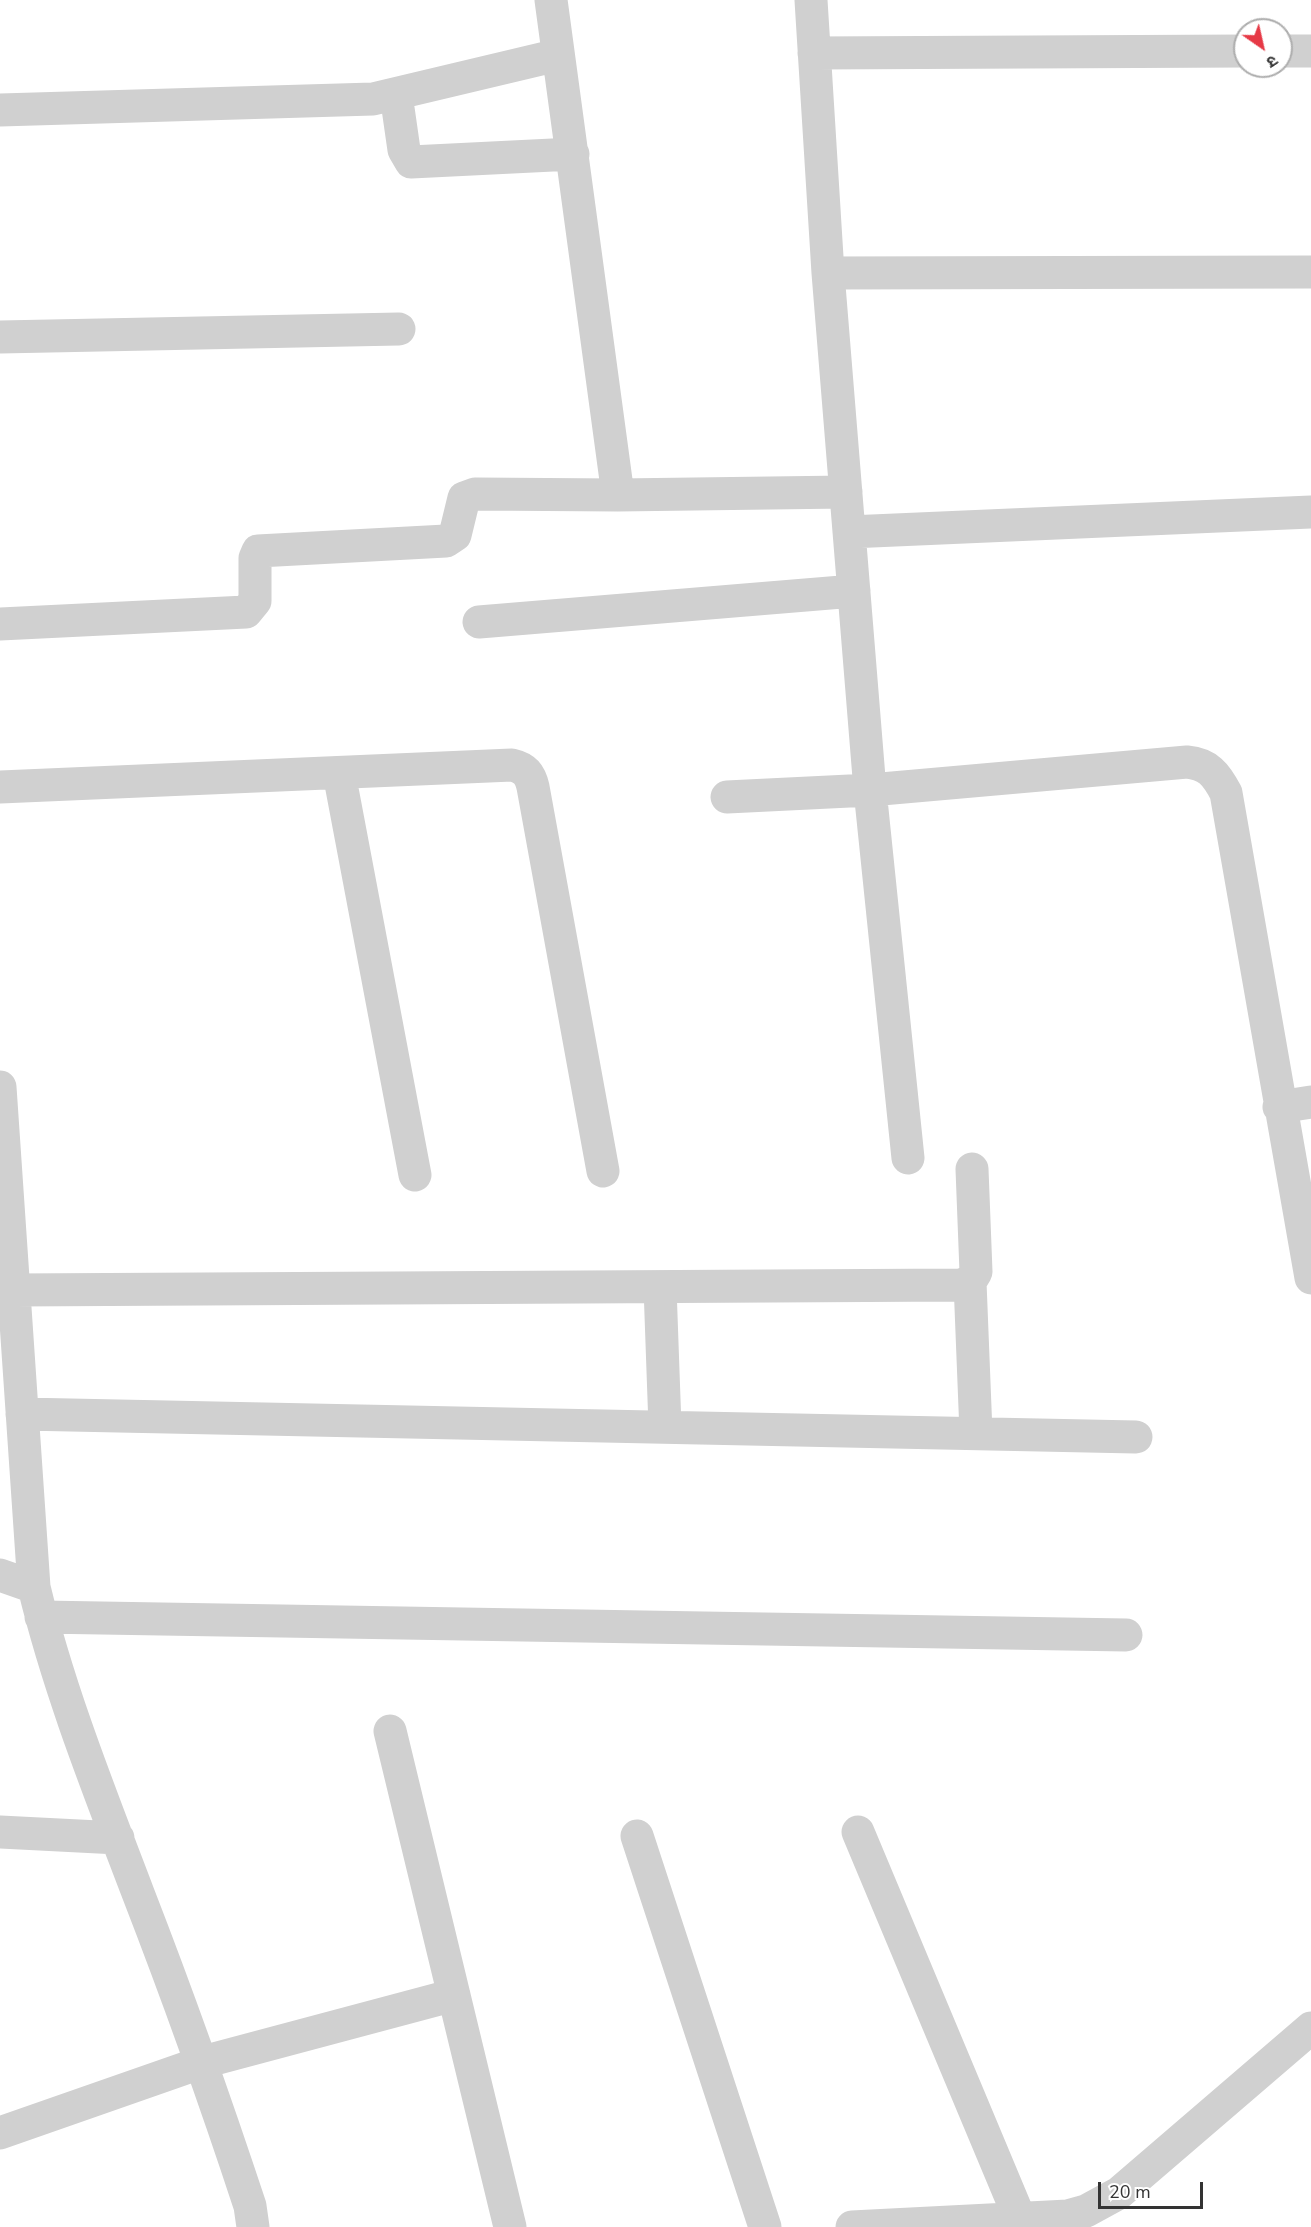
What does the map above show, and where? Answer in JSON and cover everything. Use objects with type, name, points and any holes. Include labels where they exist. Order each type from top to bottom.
[{"type":"street","points":[[551,0],[618,495]]},
{"type":"street","points":[[811,0],[828,273],[870,790],[908,1158]]},
{"type":"street","points":[[814,53],[1233,51]]},
{"type":"street","points":[[1293,51],[1311,51]]},
{"type":"street","points":[[0,110],[373,99],[558,55]]},
{"type":"street","points":[[396,94],[404,150],[411,162],[573,154]]},
{"type":"street","points":[[828,273],[1311,272]]},
{"type":"street","points":[[0,336],[399,329]]},
{"type":"street","points":[[0,624],[239,614],[253,605],[255,558],[262,549],[446,541],[455,535],[464,498],[475,494],[846,492]]},
{"type":"street","points":[[849,532],[1311,512]]},
{"type":"street","points":[[479,621],[854,591]]},
{"type":"street","points":[[727,797],[870,790],[1187,762],[1200,763],[1211,770],[1226,793],[1279,1107],[1311,1278]]},
{"type":"street","points":[[0,788],[512,765],[521,767],[531,778],[603,1171]]},
{"type":"street","points":[[339,773],[415,1175]]},
{"type":"street","points":[[0,1087],[3,1192],[38,1602],[50,1650],[203,2062],[250,2205],[253,2227]]},
{"type":"street","points":[[1279,1107],[1311,1102]]},
{"type":"street","points":[[972,1169],[976,1272],[970,1282],[976,1433]]},
{"type":"street","points":[[13,1290],[961,1285],[970,1282]]},
{"type":"street","points":[[660,1287],[665,1427]]},
{"type":"street","points":[[22,1414],[1136,1437]]},
{"type":"street","points":[[0,1575],[38,1602],[1126,1635]]},
{"type":"street","points":[[390,1731],[510,2227]]},
{"type":"street","points":[[0,1832],[118,1838]]},
{"type":"street","points":[[858,1832],[1020,2219]]},
{"type":"street","points":[[637,1836],[765,2227]]},
{"type":"street","points":[[0,2133],[203,2062],[454,1995]]},
{"type":"street","points":[[852,2227],[1068,2216],[1087,2219],[1311,2028]]}]
